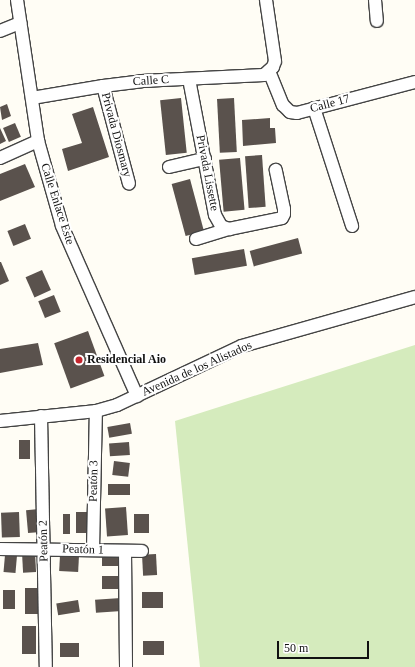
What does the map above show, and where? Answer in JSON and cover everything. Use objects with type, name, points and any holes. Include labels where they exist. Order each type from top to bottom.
[{"type":"street","name":"Calle Enlace Este","points":[[17,0],[38,141],[62,226],[137,396]]},
{"type":"street","points":[[266,0],[274,61],[269,71]]},
{"type":"street","points":[[375,0],[377,21]]},
{"type":"street","points":[[0,30],[20,23]]},
{"type":"street","name":"Calle C","points":[[32,98],[142,81],[258,76],[269,71]]},
{"type":"street","name":"Calle 17","points":[[269,71],[284,105],[290,112],[297,113],[415,82]]},
{"type":"street","name":"Privada Lissette","points":[[190,79],[217,221],[221,226],[229,229]]},
{"type":"street","name":"Privada Diosmary","points":[[103,86],[129,184]]},
{"type":"street","points":[[314,108],[352,226]]},
{"type":"street","points":[[0,158],[38,141]]},
{"type":"street","points":[[169,167],[205,159]]},
{"type":"street","points":[[196,239],[229,229],[282,218],[284,209],[276,170]]},
{"type":"street","name":"Avenida de los Alistados","points":[[0,421],[96,411],[117,405],[242,346],[415,297]]},
{"type":"street","name":"Peatón 3","points":[[93,550],[96,411]]},
{"type":"street","name":"Peatón 2","points":[[41,416],[46,667]]},
{"type":"street","name":"Peatón 1","points":[[0,549],[142,551]]},
{"type":"street","points":[[125,551],[126,667]]},
{"type":"green space","points":[[415,345],[415,667],[200,667],[175,421]]},
{"type":"building","points":[[181,98],[187,153],[166,155],[160,100]]},
{"type":"building","points":[[234,98],[237,152],[220,153],[217,99]]},
{"type":"building","points":[[7,104],[11,116],[2,120],[0,107]]},
{"type":"building","points":[[93,107],[109,157],[68,171],[62,149],[82,143],[72,114]]},
{"type":"building","points":[[270,118],[270,128],[275,128],[276,143],[243,146],[242,120]]},
{"type":"building","points":[[15,123],[21,137],[9,142],[3,128]]},
{"type":"building","points":[[0,128],[6,141],[0,144]]},
{"type":"building","points":[[262,155],[266,207],[249,208],[245,156]]},
{"type":"building","points":[[240,158],[245,210],[224,212],[219,160]]},
{"type":"building","points":[[25,164],[35,187],[0,201],[0,174]]},
{"type":"building","points":[[190,179],[204,231],[186,236],[172,184]]},
{"type":"building","points":[[25,224],[31,239],[13,246],[7,231]]},
{"type":"building","points":[[298,238],[302,253],[254,266],[250,251]]},
{"type":"building","points":[[244,249],[247,266],[195,275],[192,258]]},
{"type":"building","points":[[0,262],[9,281],[0,285]]},
{"type":"building","points":[[42,270],[51,290],[35,297],[26,277]]},
{"type":"building","points":[[54,295],[61,312],[45,318],[38,301]]},
{"type":"building","name":"Residencial Aio","points":[[88,331],[104,376],[71,388],[54,343]]},
{"type":"building","points":[[38,343],[43,365],[0,373],[0,349]]},
{"type":"building","points":[[130,423],[132,434],[109,438],[107,427]]},
{"type":"building","points":[[19,440],[30,440],[30,459],[19,459]]},
{"type":"building","points":[[129,442],[130,455],[110,456],[109,443]]},
{"type":"building","points":[[114,461],[130,463],[128,477],[112,475]]},
{"type":"building","points":[[108,484],[130,484],[130,495],[108,495]]},
{"type":"building","points":[[126,507],[128,535],[107,536],[105,508]]},
{"type":"building","points":[[39,509],[41,532],[28,533],[26,510]]},
{"type":"building","points":[[19,512],[20,537],[2,538],[1,513]]},
{"type":"building","points":[[76,512],[88,512],[88,533],[76,533]]},
{"type":"building","points":[[63,514],[70,514],[70,534],[63,534]]},
{"type":"building","points":[[134,514],[149,514],[149,533],[134,533]]},
{"type":"building","points":[[35,552],[36,572],[23,573],[22,553]]},
{"type":"building","points":[[102,553],[122,553],[122,566],[102,566]]},
{"type":"building","points":[[156,554],[157,575],[143,576],[142,555]]},
{"type":"building","points":[[5,555],[17,556],[15,573],[4,572]]},
{"type":"building","points":[[60,555],[79,556],[78,572],[59,571]]},
{"type":"building","points":[[102,576],[120,576],[120,589],[102,589]]},
{"type":"building","points":[[25,588],[38,588],[38,614],[25,614]]},
{"type":"building","points":[[3,590],[15,590],[15,609],[3,609]]},
{"type":"building","points":[[142,592],[163,592],[163,608],[142,608]]},
{"type":"building","points":[[121,598],[122,611],[96,613],[95,600]]},
{"type":"building","points":[[78,600],[80,612],[58,615],[56,603]]},
{"type":"building","points":[[22,626],[36,626],[36,654],[22,654]]},
{"type":"building","points":[[143,641],[164,641],[164,655],[143,655]]},
{"type":"building","points":[[60,643],[79,643],[79,657],[60,657]]},
{"type":"place","name":"Residencial Aio","points":[[79,360]]}]
